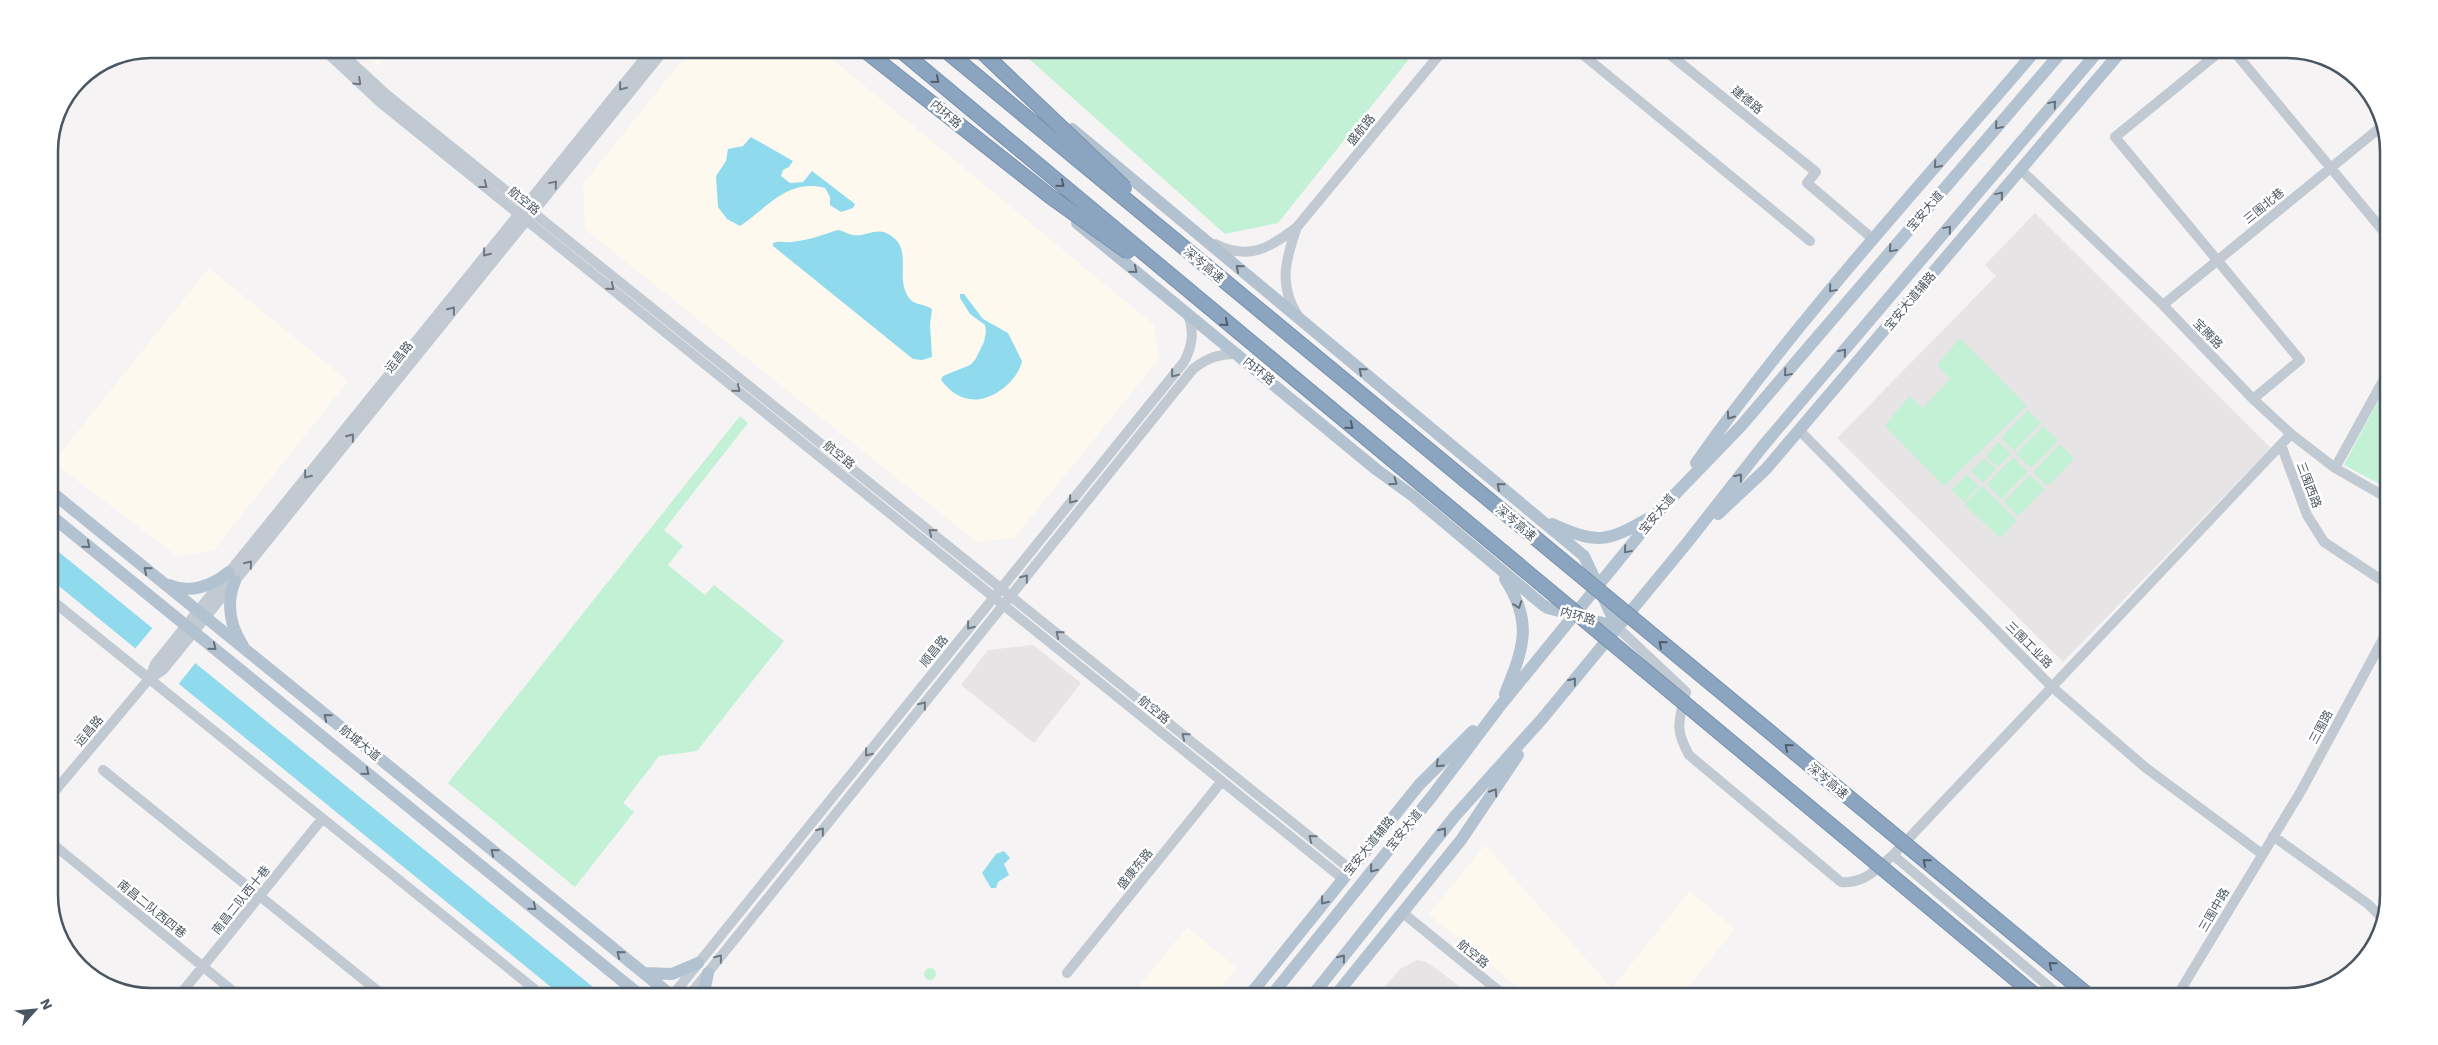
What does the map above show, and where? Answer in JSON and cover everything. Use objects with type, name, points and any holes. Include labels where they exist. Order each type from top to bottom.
[{"type":"highway","points":[[874,58],[1051,198],[1209,309]]},
{"type":"highway","points":[[910,58],[2026,988]]},
{"type":"highway","name":"深岑高速","points":[[955,58],[2079,988]]},
{"type":"highway","points":[[988,58],[1212,272]]},
{"type":"main road","name":"内环路","points":[[879,58],[1377,470],[1413,496],[1548,608],[1616,628]]},
{"type":"main road","name":"内环路","points":[[985,58],[1584,556],[1616,628]]},
{"type":"main road","points":[[1675,492],[1748,390],[2029,58]]},
{"type":"main road","name":"宝安大道","points":[[1277,988],[1433,795],[1500,706],[1658,512],[1675,492],[1741,426],[2056,58]]},
{"type":"main road","points":[[1318,988],[1455,816],[1542,719],[1687,543],[1770,438],[2092,58]]},
{"type":"main road","name":"宝安大道辅路","points":[[1687,543],[1766,469],[2115,58]]},
{"type":"main road","name":"航城大道","points":[[58,497],[662,988]]},
{"type":"main road","points":[[1538,518],[1581,537],[1594,539],[1618,535],[1658,512]]},
{"type":"main road","name":"航城大道","points":[[58,521],[631,988]]},
{"type":"main road","points":[[1493,564],[1513,592],[1519,606],[1524,630],[1520,654],[1500,706]]},
{"type":"main road","points":[[162,582],[175,588],[200,587],[232,577],[230,614],[239,639],[246,650]]},
{"type":"main road","name":"宝安大道辅路","points":[[1255,988],[1419,785],[1500,706]]},
{"type":"main road","points":[[1341,988],[1471,826],[1542,719]]},
{"type":"main road","points":[[643,973],[672,974],[698,963]]},
{"type":"main road","points":[[705,988],[708,973]]},
{"type":"street","name":"航空路","points":[[333,58],[381,103],[526,212],[1011,596],[1346,874]]},
{"type":"street","name":"航空路","points":[[347,58],[387,95],[526,212],[994,596],[1222,781],[1346,874]]},
{"type":"street","name":"运昌路","points":[[58,787],[190,629],[526,212],[645,58]]},
{"type":"street","name":"运昌路","points":[[526,212],[657,58]]},
{"type":"street","name":"盛航路","points":[[1297,227],[1437,58]]},
{"type":"street","points":[[1587,58],[1810,241]]},
{"type":"street","name":"建德路","points":[[1674,58],[1816,172],[1807,184],[1874,239]]},
{"type":"street","points":[[2212,58],[2115,137],[2300,360],[2253,399]]},
{"type":"street","points":[[2239,58],[2380,227]]},
{"type":"street","name":"三围北巷","points":[[2162,305],[2378,129]]},
{"type":"street","name":"宝腾路","points":[[2021,170],[2162,305],[2253,399],[2291,434],[2335,468],[2380,494]]},
{"type":"street","points":[[1204,239],[1233,252],[1248,252],[1263,249],[1276,243],[1297,227]]},
{"type":"street","points":[[1297,227],[1287,256],[1284,276],[1292,306],[1304,322]]},
{"type":"street","name":"顺昌路","points":[[678,988],[1184,362],[1192,339],[1192,326],[1187,313]]},
{"type":"street","name":"顺昌路","points":[[696,988],[1193,369],[1213,356],[1226,353],[1238,354]]},
{"type":"street","points":[[2335,468],[2380,386]]},
{"type":"street","name":"三围工业路","points":[[1800,430],[2052,687],[2146,768],[2262,854]]},
{"type":"street","points":[[1616,628],[1686,692],[1678,728],[1681,741],[1689,755],[1841,882],[1853,883],[1868,876],[1893,855],[2291,434]]},
{"type":"street","name":"三围西路","points":[[2281,445],[2306,515],[2324,542],[2380,579]]},
{"type":"street","points":[[58,605],[530,988]]},
{"type":"street","name":"三围路","points":[[2273,836],[2301,791],[2380,645]]},
{"type":"street","points":[[103,770],[374,988]]},
{"type":"street","name":"盛康东路","points":[[1068,973],[1222,781]]},
{"type":"street","name":"南昌二队西十巷","points":[[186,988],[322,819]]},
{"type":"street","points":[[2273,836],[2368,904],[2379,915]]},
{"type":"street","name":"三围中路","points":[[2182,988],[2273,836]]},
{"type":"street","name":"南昌二队西四巷","points":[[58,848],[229,988]]},
{"type":"street","points":[[1893,855],[2051,988]]},
{"type":"street","name":"航空路","points":[[1402,913],[1494,988]]},
{"type":"shaded area","points":[[369,58],[386,58],[378,66]]},
{"type":"shaded area","points":[[684,58],[831,58],[1154,325],[1159,359],[1014,538],[977,542],[585,229],[583,184]]},
{"type":"shaded area","points":[[2035,213],[2271,448],[2063,662],[1837,438],[1996,276],[1985,265]]},
{"type":"shaded area","points":[[209,268],[348,381],[214,550],[177,556],[58,466],[58,456]]},
{"type":"shaded area","points":[[1033,645],[1081,683],[1034,743],[961,685],[988,650]]},
{"type":"shaded area","points":[[1485,845],[1612,988],[1518,988],[1429,914]]},
{"type":"shaded area","points":[[1690,891],[1735,929],[1687,988],[1612,988]]},
{"type":"shaded area","points":[[1187,927],[1237,968],[1221,988],[1137,988]]},
{"type":"shaded area","points":[[1417,960],[1426,962],[1462,988],[1384,988],[1400,969]]},
{"type":"green space","points":[[1028,58],[1410,58],[1278,223],[1225,234]]},
{"type":"green space","points":[[1960,338],[2027,406],[1944,486],[1885,426],[1909,396],[1923,408],[1950,379],[1937,365]]},
{"type":"green space","points":[[2380,397],[2380,484],[2344,465]]},
{"type":"green space","points":[[2028,410],[2041,423],[2014,451],[2001,438]]},
{"type":"green space","points":[[740,416],[748,423],[664,530],[683,546],[668,565],[705,595],[714,585],[784,641],[697,751],[659,756],[623,803],[634,812],[575,887],[448,783]]},
{"type":"green space","points":[[2043,426],[2058,441],[2031,468],[2016,454]]},
{"type":"green space","points":[[1998,442],[2011,454],[1998,467],[1986,456]]},
{"type":"green space","points":[[2060,444],[2074,459],[2048,486],[2033,472]]},
{"type":"green space","points":[[2013,457],[2028,472],[2001,499],[1987,484]]},
{"type":"green space","points":[[1984,458],[1996,469],[1983,483],[1971,471]]},
{"type":"green space","points":[[1967,474],[1979,486],[1964,502],[1951,490]]},
{"type":"green space","points":[[2030,475],[2045,489],[2018,516],[2004,502]]},
{"type":"green space","points":[[1982,486],[2017,520],[2000,538],[1964,504]]},
{"type":"green space","points":[[928,968],[932,968],[936,974],[932,980],[928,980],[924,976],[924,972]]},
{"type":"water","points":[[751,137],[793,161],[789,167],[783,170],[781,176],[790,183],[803,182],[812,171],[855,204],[853,208],[841,212],[830,205],[830,197],[825,188],[800,187],[769,203],[740,226],[727,219],[718,207],[716,176],[726,161],[728,149],[743,146]]},
{"type":"water","points":[[838,230],[851,235],[881,231],[897,241],[903,256],[903,281],[909,298],[911,301],[932,309],[930,325],[932,357],[922,360],[913,359],[773,246],[775,242],[804,240]]},
{"type":"water","points":[[960,294],[964,294],[983,319],[1008,333],[1022,361],[1015,376],[1009,383],[986,398],[969,399],[961,396],[941,380],[943,376],[970,365],[975,360],[984,342],[985,325],[970,314],[960,298]]},
{"type":"water","points":[[58,551],[594,988],[552,988],[58,585]]},
{"type":"water","points":[[1004,851],[1010,858],[1004,864],[1009,875],[998,882],[996,888],[991,888],[982,873],[996,854]]},
{"type":"pier","points":[[154,626],[197,661],[177,686],[134,650]]}]
